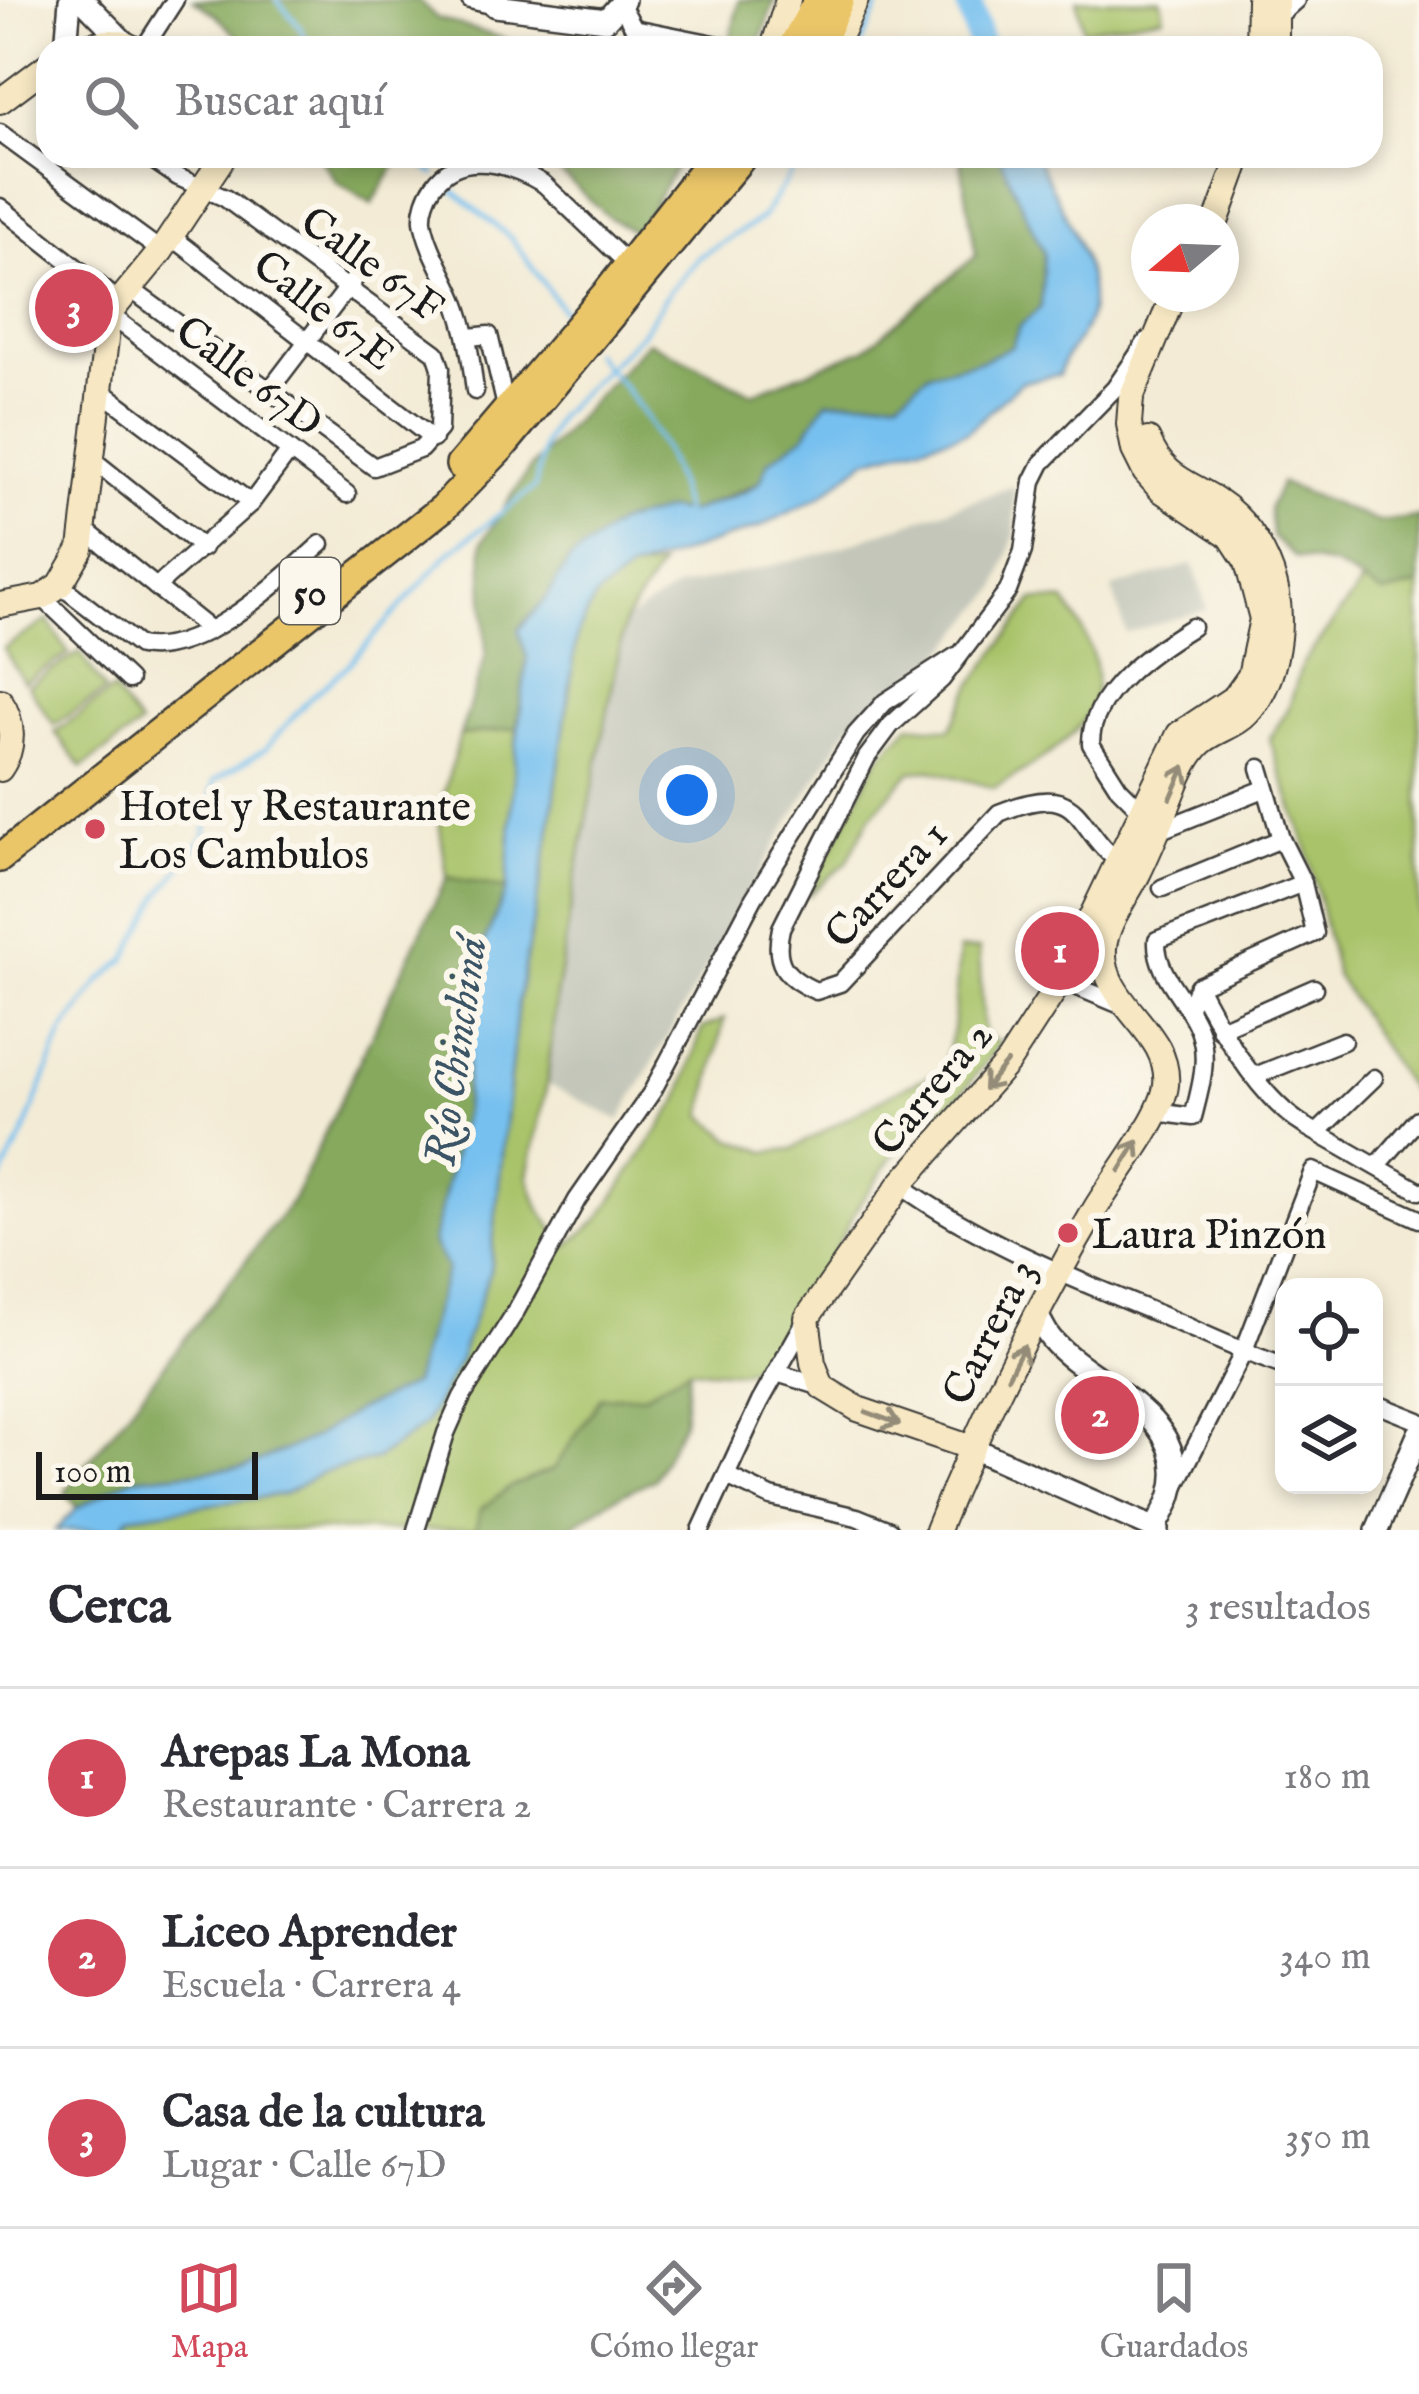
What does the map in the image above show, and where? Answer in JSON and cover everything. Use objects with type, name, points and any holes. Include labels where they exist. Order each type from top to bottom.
[{"type":"highway","points":[[798,36],[818,0]]},
{"type":"highway","points":[[824,36],[840,0]]},
{"type":"highway","name":"50","points":[[0,858],[443,508],[502,447],[618,294],[628,264],[704,168]]},
{"type":"highway","name":"50","points":[[0,837],[431,494],[731,168]]},
{"type":"main road","points":[[777,36],[788,0]]},
{"type":"main road","points":[[840,36],[856,0]]},
{"type":"main road","points":[[1263,36],[1277,4]]},
{"type":"main road","points":[[1276,36],[1277,4]]},
{"type":"main road","points":[[0,101],[36,80]]},
{"type":"main road","points":[[0,605],[51,591],[81,549],[100,390],[121,302],[216,168]]},
{"type":"main road","points":[[1206,204],[1219,168]]},
{"type":"main road","points":[[1223,204],[1236,168]]},
{"type":"main road","name":"Carrera 2","points":[[1123,1006],[1104,950],[1142,810],[1179,734],[1235,697],[1250,676],[1262,620],[1247,562],[1230,536],[1162,490],[1145,472],[1134,450],[1130,398],[1168,312]]},
{"type":"main road","name":"Carrera 2","points":[[807,1318],[899,1185],[1008,1062],[1128,867],[1157,831],[1182,770],[1202,742],[1245,717],[1267,686],[1280,618],[1269,564],[1235,514],[1172,476],[1157,461],[1146,434],[1144,412],[1150,388],[1182,312]]},
{"type":"main road","points":[[0,701],[12,732],[2,762]]},
{"type":"main road","points":[[1123,1006],[1160,1051],[1166,1085],[1156,1112]]},
{"type":"main road","name":"Carrera 3","points":[[941,1521],[972,1448],[1092,1214],[1156,1112]]},
{"type":"main road","points":[[807,1318],[818,1375],[858,1409],[972,1448]]},
{"type":"main road","points":[[928,1435],[944,1461],[941,1521]]},
{"type":"street","points":[[67,36],[70,0]]},
{"type":"street","points":[[83,0],[123,36]]},
{"type":"street","points":[[143,36],[175,0]]},
{"type":"street","points":[[470,0],[615,6],[634,28],[674,36]]},
{"type":"street","name":"Calle 67E","points":[[0,133],[36,157]]},
{"type":"street","name":"Calle 67E","points":[[53,168],[306,339],[434,439]]},
{"type":"street","name":"Calle 67F","points":[[168,168],[225,198],[436,353],[441,368],[439,429],[434,439]]},
{"type":"street","points":[[453,168],[430,193],[424,226],[469,337],[475,391]]},
{"type":"street","points":[[506,168],[544,184],[628,264]]},
{"type":"street","name":"Calle 67D","points":[[0,207],[121,302],[290,451],[346,494]]},
{"type":"street","points":[[269,391],[362,269]]},
{"type":"street","name":"Calle 67D","points":[[121,302],[269,391],[367,463],[384,466],[434,439]]},
{"type":"street","points":[[416,1530],[462,1397],[517,1310],[577,1200],[652,1092],[766,879],[856,734],[886,702],[956,656],[1008,591],[1023,551],[1033,481],[1042,463],[1115,388],[1165,323]]},
{"type":"street","points":[[469,337],[489,335],[509,408]]},
{"type":"street","points":[[100,390],[251,502]]},
{"type":"street","points":[[156,587],[251,502],[290,451]]},
{"type":"street","points":[[93,460],[203,548]]},
{"type":"street","points":[[85,530],[209,630]]},
{"type":"street","points":[[51,591],[139,646],[164,646],[209,630],[249,606],[321,544]]},
{"type":"street","points":[[51,591],[129,680]]},
{"type":"street","points":[[1142,810],[1119,788],[1090,744],[1092,728],[1109,695],[1156,650],[1192,627]]},
{"type":"street","name":"Carrera 1","points":[[956,656],[942,679],[891,725],[867,757],[781,928],[780,968],[792,980],[816,991],[840,983],[999,813],[1023,803],[1047,800],[1064,805],[1085,819],[1128,867]]},
{"type":"street","points":[[1188,1009],[1198,986],[1315,933],[1303,883],[1281,839],[1260,768]]},
{"type":"street","points":[[1157,831],[1264,789]]},
{"type":"street","points":[[1162,888],[1281,839]]},
{"type":"street","points":[[1156,1112],[1193,1117],[1204,1076],[1200,1034],[1160,964],[1157,940],[1303,883]]},
{"type":"street","points":[[1061,980],[1123,1006]]},
{"type":"street","points":[[1198,986],[1220,1029],[1286,1110],[1419,1191]]},
{"type":"street","points":[[1220,1029],[1314,988]]},
{"type":"street","points":[[1256,1076],[1343,1041]]},
{"type":"street","points":[[1319,1131],[1374,1078]]},
{"type":"street","points":[[1377,1166],[1418,1119]]},
{"type":"street","points":[[972,1448],[1156,1530],[1243,1353],[1313,1171],[1419,1219]]},
{"type":"street","points":[[899,1185],[1061,1274],[1275,1363]]},
{"type":"street","points":[[1038,1317],[1053,1342],[1151,1418],[1172,1456],[1172,1493]]},
{"type":"street","name":"Carrera 2","points":[[700,1530],[807,1318]]},
{"type":"street","points":[[777,1372],[818,1375]]},
{"type":"street","points":[[1383,1407],[1419,1421]]},
{"type":"street","points":[[1377,1530],[1419,1433]]},
{"type":"street","points":[[727,1476],[771,1497],[857,1516],[889,1530]]},
{"type":"shaded area","points":[[1014,486],[1015,533],[997,589],[938,659],[850,724],[781,835],[620,1120],[547,1084],[577,871],[625,621],[677,588],[820,554]]},
{"type":"shaded area","points":[[1193,564],[1207,609],[1126,633],[1112,588]]},
{"type":"green space","points":[[193,0],[418,0],[437,18],[495,36],[237,36]]},
{"type":"green space","points":[[739,0],[775,0],[762,36],[731,36]]},
{"type":"green space","points":[[1077,0],[1161,0],[1164,16],[1083,30]]},
{"type":"green space","points":[[327,168],[394,168],[372,204],[337,182]]},
{"type":"green space","points":[[556,168],[675,168],[637,233],[607,216]]},
{"type":"green space","points":[[962,168],[1005,168],[1044,253],[1041,307],[1019,327],[1012,346],[983,360],[929,373],[900,398],[827,401],[804,436],[769,461],[760,482],[691,512],[667,510],[569,561],[546,599],[518,629],[527,657],[517,728],[460,735],[486,655],[482,542],[528,471],[648,341],[753,393],[865,349],[976,256]]},
{"type":"green space","points":[[1281,483],[1378,522],[1419,517],[1419,585],[1383,594],[1334,565],[1295,558],[1272,537],[1269,507]]},
{"type":"green space","points":[[660,566],[625,621],[577,871],[547,1084],[528,1176],[539,1208],[567,1247],[599,1219],[680,1098],[702,1028],[724,1019],[703,1115],[730,1138],[766,1152],[792,1149],[901,1088],[942,1071],[953,1030],[959,950],[979,949],[984,1034],[1000,1043],[961,1094],[921,1124],[895,1153],[858,1206],[786,1343],[768,1360],[741,1372],[689,1369],[643,1395],[601,1397],[554,1469],[511,1487],[481,1509],[475,1530],[119,1530],[129,1516],[284,1494],[321,1473],[376,1459],[490,1271],[518,1001],[549,837],[577,635],[595,598],[628,571]]},
{"type":"green space","points":[[1363,582],[1383,594],[1419,585],[1419,1104],[1336,975],[1307,848],[1269,739],[1288,710],[1302,664]]},
{"type":"green space","points":[[1034,600],[1065,601],[1085,635],[1095,665],[1095,691],[1088,713],[1073,733],[994,788],[931,770],[911,771],[870,817],[847,862],[808,896],[877,760],[910,725],[950,729],[973,683]]},
{"type":"green space","points":[[48,620],[69,654],[24,682],[3,648]]},
{"type":"green space","points":[[80,652],[105,691],[54,725],[28,686]]},
{"type":"green space","points":[[113,690],[140,726],[82,768],[55,732]]},
{"type":"green space","points":[[517,728],[507,889],[447,877],[438,814],[460,735]]},
{"type":"green space","points":[[447,877],[507,889],[483,946],[470,1020],[464,1111],[433,1242],[448,1268],[413,1385],[246,1467],[133,1478],[77,1508],[65,1492],[293,1200]]},
{"type":"green space","points":[[689,1369],[683,1422],[654,1479],[612,1499],[566,1530],[475,1530],[481,1509],[510,1487],[554,1469],[601,1397],[643,1395]]},
{"type":"water","points":[[1005,168],[1042,168],[1085,262],[1091,306],[1059,375],[1021,382],[967,432],[867,459],[821,496],[760,527],[629,571],[595,598],[577,635],[549,837],[518,1001],[490,1271],[459,1360],[426,1424],[376,1459],[321,1473],[284,1494],[130,1516],[119,1530],[56,1530],[77,1508],[133,1478],[246,1467],[313,1438],[413,1384],[447,1268],[433,1242],[464,1111],[470,1020],[483,946],[507,889],[527,657],[518,630],[546,599],[569,561],[618,523],[667,510],[691,512],[745,492],[760,482],[769,461],[804,436],[827,401],[900,398],[929,373],[983,360],[1012,346],[1019,327],[1041,307],[1044,253]]},
{"type":"waterway","points":[[277,0],[304,36]]},
{"type":"waterway","points":[[864,36],[881,0]]},
{"type":"waterway","name":"Río Chinchiná","points":[[968,0],[978,36]]},
{"type":"waterway","points":[[426,168],[434,174]]},
{"type":"waterway","points":[[0,1181],[63,1032],[100,981],[126,959],[160,895],[205,835],[214,781],[265,749],[449,553],[535,487],[544,444],[558,416],[642,333],[700,256],[761,219],[795,168]]},
{"type":"waterway","points":[[443,182],[512,239],[568,318]]},
{"type":"waterway","points":[[593,352],[630,395],[657,438],[685,517]]},
{"type":"place","name":"Casa de la cultura","points":[[74,308]]},
{"type":"place","name":"Hotel y Restaurante Los Cambulos","points":[[95,829]]},
{"type":"place","name":"Arepas La Mona","points":[[1060,951]]},
{"type":"place","name":"Laura Pinzón","points":[[1068,1233]]},
{"type":"place","name":"Liceo Aprender","points":[[1100,1415]]}]
